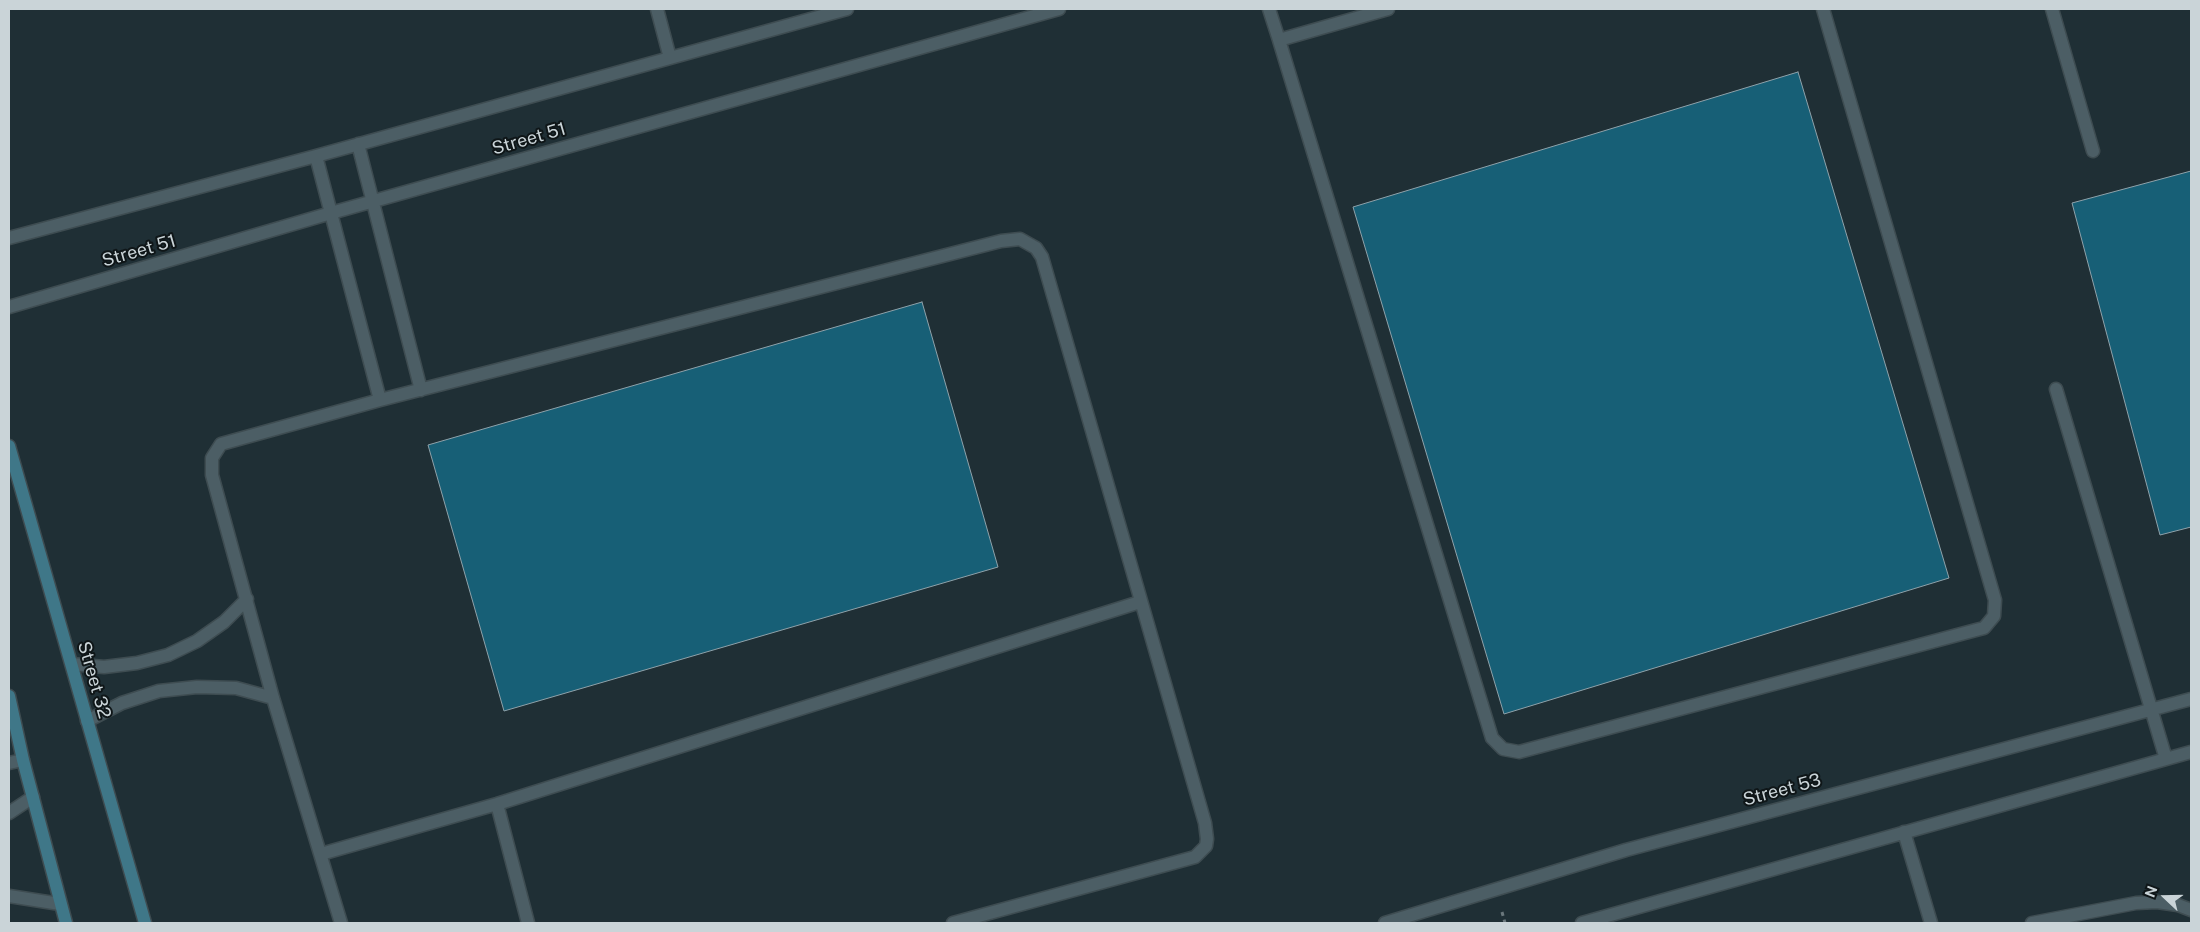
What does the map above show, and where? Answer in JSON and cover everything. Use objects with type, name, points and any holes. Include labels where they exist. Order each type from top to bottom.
[{"type":"main road","name":"Street 32","points":[[9,446],[145,923]]},
{"type":"main road","points":[[9,698],[22,760],[66,923]]},
{"type":"street","points":[[657,9],[670,58]]},
{"type":"street","points":[[9,238],[316,156],[847,9]]},
{"type":"street","name":"Street 51","points":[[9,307],[372,201],[1059,9]]},
{"type":"street","points":[[1270,9],[1492,738],[1504,749],[1519,752],[1984,628],[1994,616],[1995,600],[1823,9]]},
{"type":"street","points":[[1279,40],[1388,9]]},
{"type":"street","points":[[2052,9],[2093,151]]},
{"type":"street","points":[[358,144],[421,390]]},
{"type":"street","points":[[316,156],[380,400]]},
{"type":"street","points":[[341,923],[322,854],[273,698],[212,475],[212,458],[216,450],[229,441],[380,400],[1000,241],[1020,239],[1036,248],[1042,257],[1205,823],[1207,839],[1206,846],[1195,857],[1187,860],[953,923]]},
{"type":"street","points":[[2056,389],[2166,759]]},
{"type":"street","points":[[72,664],[120,665],[168,655],[197,641],[224,622],[247,599]]},
{"type":"street","points":[[322,854],[496,804],[1140,602]]},
{"type":"street","points":[[87,721],[122,703],[159,691],[197,687],[236,688],[273,698]]},
{"type":"street","name":"Street 53","points":[[1385,923],[1626,850],[2191,699]]},
{"type":"street","points":[[1582,923],[2191,752]]},
{"type":"street","points":[[9,763],[22,760]]},
{"type":"street","points":[[9,814],[33,797]]},
{"type":"street","points":[[496,804],[528,923]]},
{"type":"street","points":[[1904,832],[1931,923]]},
{"type":"street","points":[[9,896],[60,904]]},
{"type":"street","points":[[2032,923],[2150,902],[2178,905],[2191,910]]},
{"type":"building","points":[[1798,72],[1949,578],[1504,714],[1353,207]]},
{"type":"building","points":[[2191,171],[2191,527],[2160,535],[2072,203]]},
{"type":"building","points":[[922,302],[998,567],[504,711],[428,445]]}]
